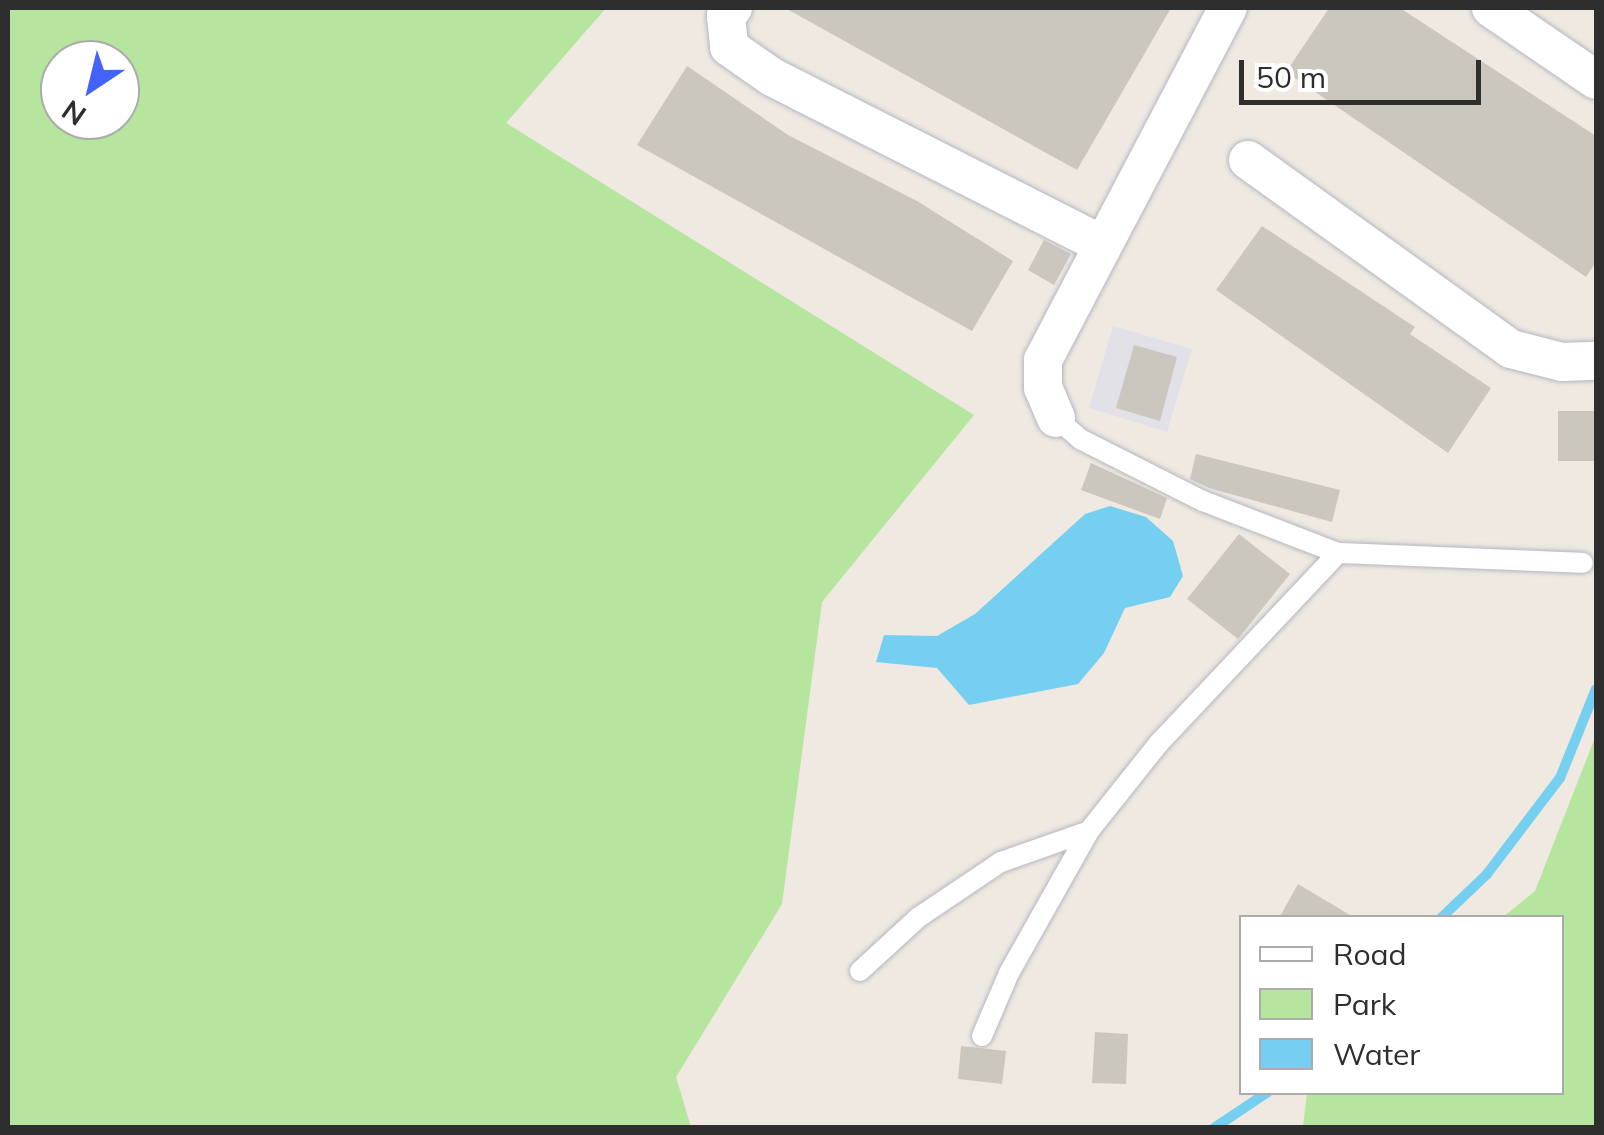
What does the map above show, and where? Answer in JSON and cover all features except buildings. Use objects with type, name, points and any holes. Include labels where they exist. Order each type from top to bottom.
[{"type":"street","points":[[733,8],[726,16],[729,47],[772,77],[1102,245]]},
{"type":"street","points":[[1056,418],[1044,388],[1042,360],[1228,8]]},
{"type":"street","points":[[1491,8],[1596,80]]},
{"type":"street","points":[[1248,160],[1510,349],[1562,362],[1596,361]]},
{"type":"lane","points":[[1056,418],[1080,439],[1203,501],[1338,553],[1583,562]]},
{"type":"lane","points":[[982,1036],[1009,973],[1089,831],[1158,743],[1338,553]]},
{"type":"lane","points":[[860,971],[919,917],[1001,862],[1089,831]]},
{"type":"shaded area","points":[[1113,326],[1192,349],[1167,432],[1089,408]]},
{"type":"green space","points":[[8,8],[606,8],[506,123],[974,415],[822,602],[782,904],[676,1077],[691,1127],[8,1127]]},
{"type":"green space","points":[[1596,735],[1596,1127],[1303,1127],[1307,1095],[1564,1095],[1564,915],[1505,915],[1535,891]]},
{"type":"water","points":[[1110,506],[1146,517],[1173,541],[1183,576],[1170,597],[1125,608],[1104,653],[1078,684],[969,705],[937,668],[876,662],[884,635],[937,636],[975,614],[1085,514]]},
{"type":"waterway","points":[[1444,915],[1487,874],[1560,778],[1596,689]]},
{"type":"waterway","points":[[1214,1128],[1264,1095]]}]
